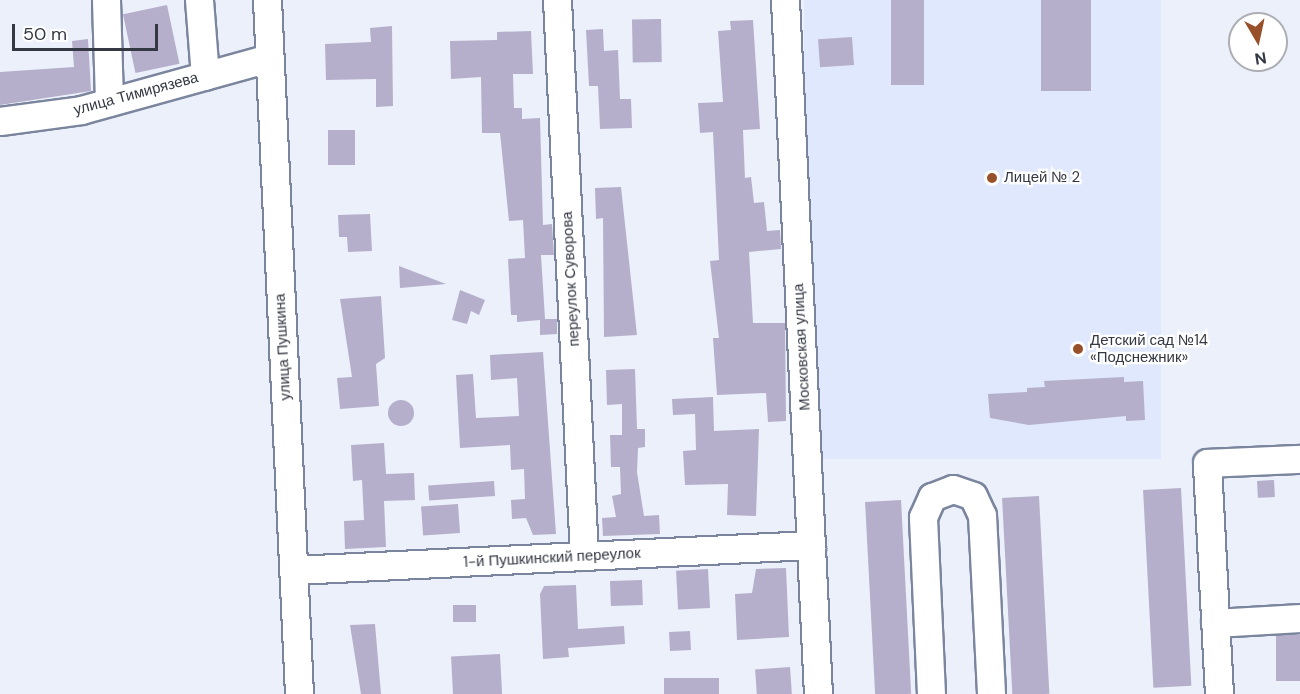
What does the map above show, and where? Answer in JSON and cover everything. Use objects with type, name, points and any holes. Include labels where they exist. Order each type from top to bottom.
[{"type":"street","points":[[106,0],[110,102]]},
{"type":"street","points":[[199,0],[205,76]]},
{"type":"street","name":"улица Пушкина","points":[[267,0],[300,694]]},
{"type":"street","name":"Московская улица","points":[[785,0],[818,694]]},
{"type":"street","name":"переулок Суворова","points":[[557,1],[584,556]]},
{"type":"street","name":"улица Тимирязева","points":[[0,121],[110,102],[269,58]]},
{"type":"street","points":[[1219,694],[1207,463],[1300,459]]},
{"type":"street","points":[[931,694],[923,517],[932,497],[953,489],[973,496],[982,515],[992,694]]},
{"type":"street","name":"1-й Пушкинский переулок","points":[[294,570],[811,545]]},
{"type":"street","points":[[1215,622],[1300,618]]},
{"type":"shaded area","name":"Лицей № 2","points":[[804,0],[1161,0],[1161,459],[804,459]]},
{"type":"building","points":[[891,0],[924,0],[924,85],[891,85]]},
{"type":"building","points":[[1041,0],[1091,0],[1091,91],[1041,91]]},
{"type":"building","points":[[167,5],[179,64],[135,73],[123,14]]},
{"type":"building","points":[[661,19],[662,62],[633,62],[632,20]]},
{"type":"building","points":[[753,20],[760,129],[743,130],[745,178],[751,177],[754,203],[764,202],[767,231],[780,230],[781,249],[749,252],[753,323],[785,323],[786,421],[768,422],[766,393],[717,395],[713,338],[719,338],[710,261],[719,260],[713,132],[700,133],[698,103],[723,102],[718,31],[731,30],[730,21]]},
{"type":"building","points":[[392,26],[393,106],[376,107],[376,79],[326,80],[325,44],[371,42],[370,28]]},
{"type":"building","points":[[603,29],[604,51],[618,50],[620,99],[631,99],[632,128],[600,129],[598,86],[589,86],[586,30]]},
{"type":"building","points":[[531,31],[533,74],[513,74],[514,108],[522,108],[522,119],[540,118],[543,225],[552,224],[554,255],[541,255],[545,319],[557,319],[557,334],[540,335],[540,320],[517,322],[517,315],[511,315],[508,259],[525,258],[523,220],[509,221],[500,133],[482,133],[481,77],[451,79],[450,41],[497,40],[497,32]]},
{"type":"building","points":[[852,37],[854,65],[820,67],[818,39]]},
{"type":"building","points":[[88,39],[91,91],[0,105],[0,72],[74,67],[72,41]]},
{"type":"building","points":[[328,130],[355,130],[355,165],[328,165]]},
{"type":"building","points":[[621,187],[637,335],[604,337],[603,218],[596,219],[595,188]]},
{"type":"building","points":[[370,214],[372,251],[348,252],[347,237],[339,237],[338,215]]},
{"type":"building","points":[[399,266],[446,284],[400,288]]},
{"type":"building","points":[[460,290],[485,300],[479,315],[471,311],[467,324],[452,320]]},
{"type":"building","points":[[381,296],[385,358],[376,364],[379,406],[340,409],[337,378],[352,377],[340,299]]},
{"type":"building","points":[[543,352],[556,534],[533,535],[526,518],[512,519],[511,500],[525,499],[524,469],[511,470],[510,445],[460,448],[456,375],[473,374],[476,418],[519,416],[517,378],[491,380],[490,355]]},
{"type":"building","points":[[635,369],[637,429],[645,429],[645,447],[638,448],[637,472],[644,516],[659,515],[660,534],[603,536],[602,518],[616,517],[612,496],[621,494],[620,467],[611,467],[610,435],[622,435],[622,404],[607,405],[606,370]]},
{"type":"building","points":[[1124,377],[1124,382],[1143,381],[1145,420],[1126,421],[1126,416],[1029,425],[990,418],[988,394],[1027,392],[1027,388],[1045,387],[1044,381]]},
{"type":"building","points":[[713,397],[714,431],[759,429],[756,516],[727,515],[728,484],[685,485],[683,451],[696,450],[695,414],[673,415],[672,399]]},
{"type":"building","points":[[401,400],[411,403],[414,413],[411,423],[401,426],[391,423],[388,413],[391,403]]},
{"type":"building","points":[[384,443],[386,474],[414,473],[415,500],[384,501],[386,547],[345,549],[344,521],[364,520],[362,480],[353,481],[351,445]]},
{"type":"building","points":[[1274,480],[1275,497],[1258,498],[1257,481]]},
{"type":"building","points":[[494,481],[495,496],[429,501],[428,486]]},
{"type":"building","points":[[1181,488],[1191,686],[1153,688],[1143,490]]},
{"type":"building","points":[[1039,496],[1049,694],[1012,694],[1002,498]]},
{"type":"building","points":[[901,500],[911,694],[875,694],[865,502]]},
{"type":"building","points":[[458,504],[460,533],[423,536],[421,507]]},
{"type":"building","points":[[786,568],[789,637],[737,640],[735,594],[752,593],[756,569]]},
{"type":"building","points":[[708,569],[710,608],[678,610],[676,571]]},
{"type":"building","points":[[642,580],[643,605],[611,606],[610,581]]},
{"type":"building","points":[[576,585],[578,629],[624,626],[625,644],[568,648],[569,657],[543,659],[540,594],[544,586]]},
{"type":"building","points":[[453,605],[476,605],[476,622],[453,622]]},
{"type":"building","points":[[375,624],[381,694],[361,694],[350,625]]},
{"type":"building","points":[[690,631],[691,650],[670,651],[669,632]]},
{"type":"building","points":[[1276,635],[1300,635],[1300,681],[1276,681]]},
{"type":"building","points":[[500,654],[502,694],[453,694],[451,657]]},
{"type":"building","points":[[790,667],[792,694],[757,694],[755,669]]},
{"type":"building","points":[[664,678],[719,678],[719,694],[664,694]]},
{"type":"place","name":"Лицей № 2","points":[[992,178]]},
{"type":"place","name":"Детский сад №14 «Подснежник»","points":[[1078,349]]}]
